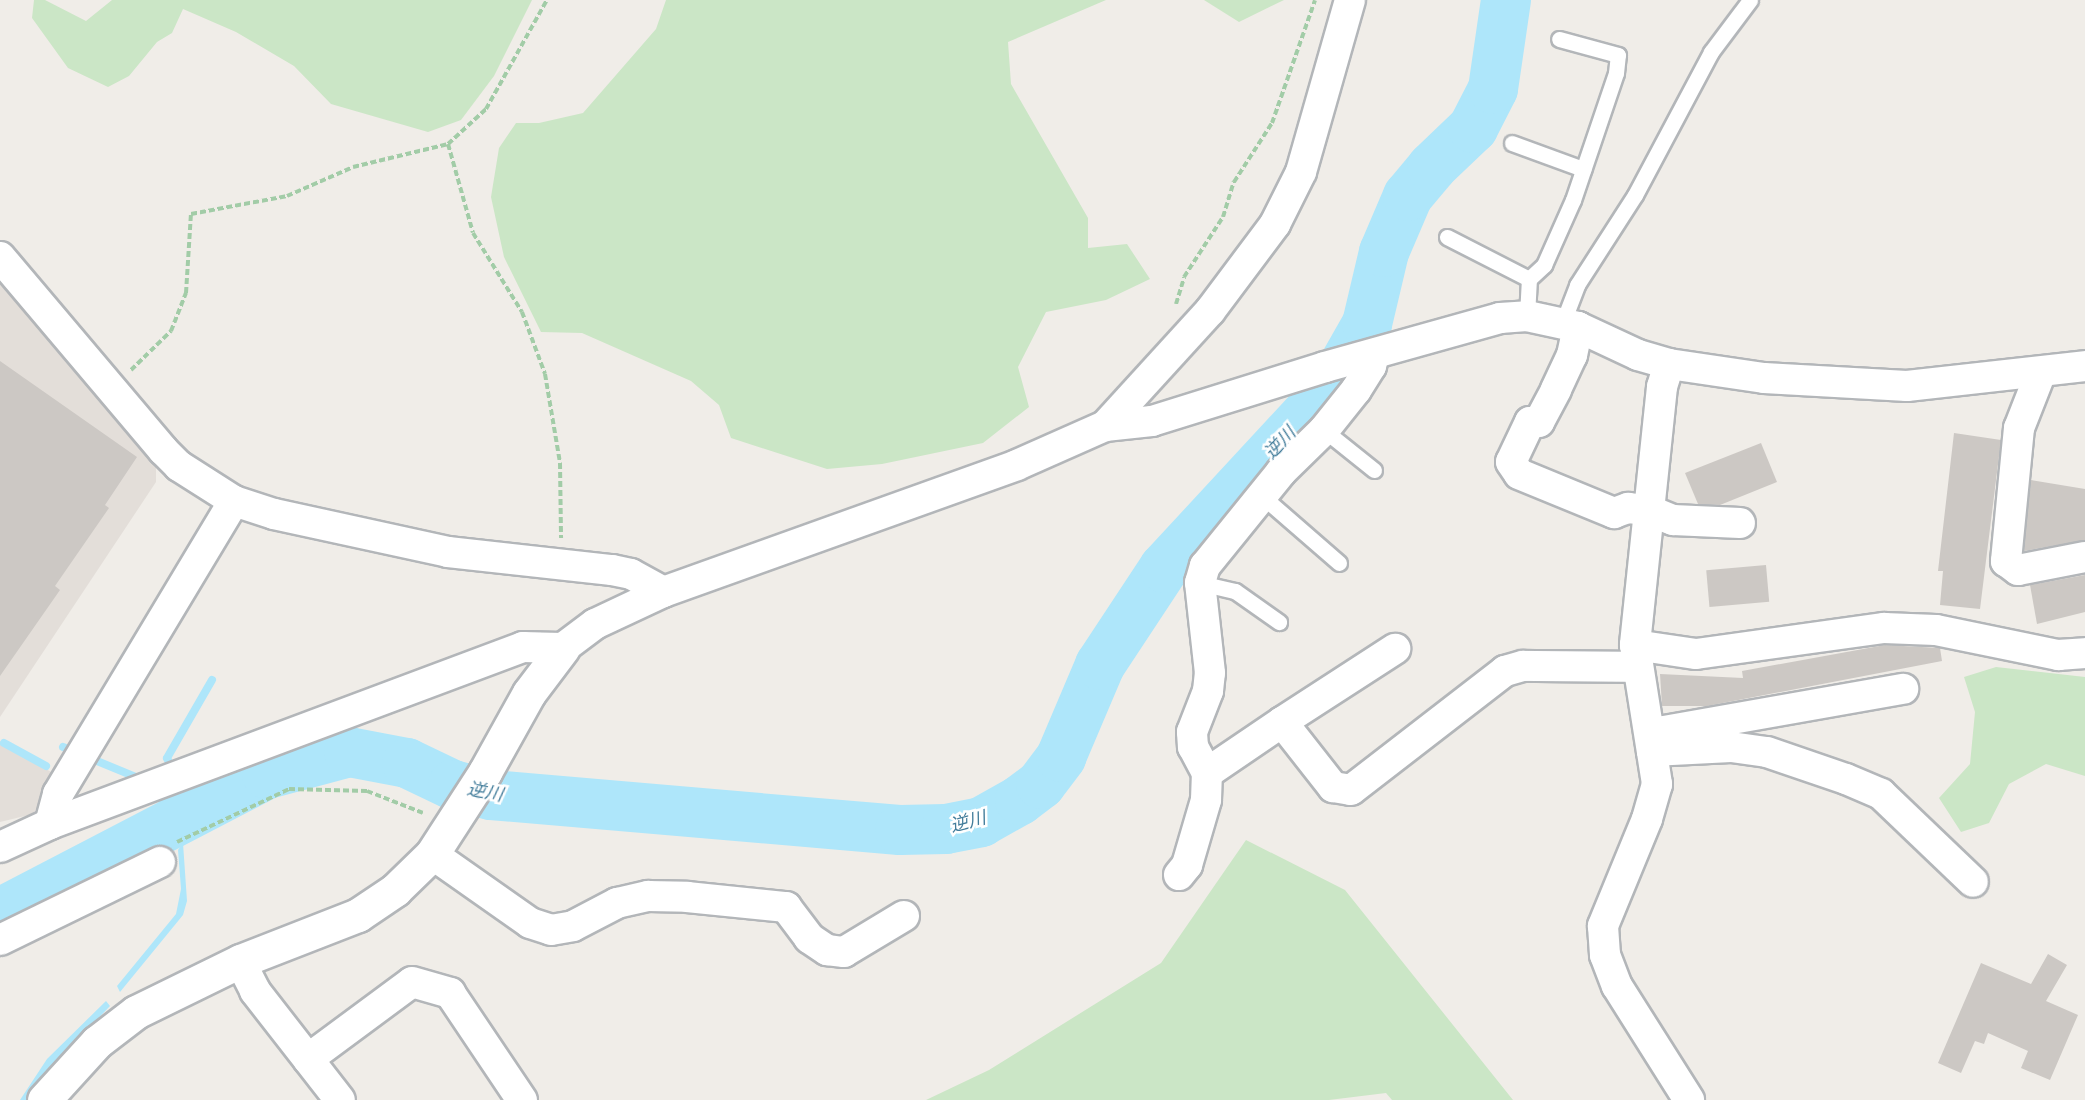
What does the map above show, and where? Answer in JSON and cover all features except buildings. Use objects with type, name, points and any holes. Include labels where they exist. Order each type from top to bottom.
[{"type":"street","points":[[1105,426],[1182,343],[1275,224],[1301,172],[1350,0]]},
{"type":"street","points":[[0,257],[179,466],[234,501],[274,514],[448,552],[631,574],[663,592]]},
{"type":"street","points":[[44,1100],[97,1042],[136,1012],[240,961],[358,915],[396,890],[445,835],[485,772],[529,693],[563,648],[595,624],[663,592],[1017,465],[1105,426],[1152,421],[1324,367],[1500,318],[1527,316],[1571,324],[1638,355],[1669,364],[1764,378],[1861,386],[1907,386],[2085,366]]},
{"type":"street","points":[[1571,324],[1572,355],[1539,422],[1530,422],[1511,462],[1519,474],[1614,513],[1628,508],[1648,510],[1673,520],[1740,524]]},
{"type":"street","points":[[1179,875],[1187,866],[1206,800],[1207,773],[1193,747],[1192,732],[1208,691],[1210,673],[1200,583],[1205,566],[1262,496],[1324,430],[1356,390],[1371,366],[1369,355]]},
{"type":"street","points":[[1669,364],[1662,387],[1635,656],[1657,784],[1647,819],[1603,926],[1605,955],[1617,986],[1689,1100]]},
{"type":"street","points":[[2041,372],[2019,428],[2006,561],[2018,570],[2085,557]]},
{"type":"street","points":[[50,825],[58,794],[234,501]]},
{"type":"street","points":[[1282,722],[1333,787],[1351,790],[1505,671],[1523,666],[1635,656],[1696,654],[1884,628],[1936,630],[2058,655],[2085,653]]},
{"type":"street","points":[[0,847],[50,825],[522,647],[563,648]]},
{"type":"street","points":[[1207,773],[1395,649]]},
{"type":"street","points":[[1652,751],[1664,731],[1904,690]]},
{"type":"street","points":[[1652,751],[1731,747],[1767,752],[1846,779],[1881,794],[1973,882]]},
{"type":"street","points":[[445,835],[530,923],[551,930],[573,926],[617,903],[648,896],[687,897],[786,907],[809,938],[827,950],[844,952],[904,916]]},
{"type":"street","points":[[0,940],[160,862]]},
{"type":"street","points":[[240,961],[255,991],[340,1100]]},
{"type":"street","points":[[308,1059],[412,982],[450,993],[522,1100]]},
{"type":"lane","points":[[1571,324],[1577,285],[1640,186],[1711,52],[1750,0]]},
{"type":"lane","points":[[1527,316],[1529,279],[1544,265],[1583,169],[1616,73],[1618,55],[1559,39]]},
{"type":"lane","points":[[1512,142],[1583,169]]},
{"type":"lane","points":[[1447,237],[1529,279]]},
{"type":"lane","points":[[1324,430],[1374,470]]},
{"type":"lane","points":[[1262,496],[1339,562]]},
{"type":"lane","points":[[1200,583],[1235,591],[1279,622]]},
{"type":"path","points":[[112,390],[171,332],[186,294],[191,214],[287,196],[353,167],[448,144],[486,109],[547,0]]},
{"type":"path","points":[[1182,343],[1176,330],[1176,295],[1210,242],[1234,182],[1272,123],[1315,0]]},
{"type":"path","points":[[448,144],[473,233],[522,312],[545,374],[560,463],[561,564]]},
{"type":"path","points":[[160,862],[167,848],[290,789],[367,791],[410,804],[445,835]]},
{"type":"shaded area","points":[[0,279],[156,459],[156,482],[0,717]]},
{"type":"shaded area","points":[[0,741],[56,775],[33,814],[0,822]]},
{"type":"green space","points":[[34,0],[45,0],[86,21],[112,0],[532,0],[494,76],[461,120],[428,132],[331,104],[294,66],[236,32],[183,9],[172,33],[157,42],[129,76],[108,87],[68,68],[32,18]]},
{"type":"green space","points":[[666,0],[1106,0],[1008,42],[1011,84],[1088,218],[1088,248],[1127,244],[1150,279],[1106,300],[1046,312],[1018,367],[1029,407],[983,443],[882,464],[827,469],[731,438],[719,405],[691,381],[582,333],[541,332],[504,257],[491,197],[499,148],[516,123],[539,123],[583,113],[656,29]]},
{"type":"green space","points":[[1204,0],[1284,0],[1239,22]]},
{"type":"green space","points":[[1996,667],[2085,677],[2085,776],[2046,764],[2009,784],[1989,823],[1961,832],[1939,798],[1970,764],[1975,712],[1964,677]]},
{"type":"green space","points":[[1246,840],[1345,890],[1513,1100],[1392,1100],[1386,1093],[1329,1100],[926,1100],[989,1070],[1161,963]]},
{"type":"water","points":[[183,843],[187,901],[183,915],[120,992],[117,986],[176,914],[181,889],[178,850]]},
{"type":"water","points":[[106,1001],[110,1006],[52,1067],[30,1100],[20,1100],[47,1059]]},
{"type":"waterway","name":"逆川","points":[[0,913],[267,774],[349,752],[407,763],[453,785],[491,795],[900,830],[946,829],[981,822],[1020,800],[1041,784],[1061,757],[1100,665],[1164,568],[1330,389],[1367,324],[1384,252],[1408,196],[1432,167],[1473,128],[1493,89],[1506,0]]},
{"type":"waterway","points":[[172,768],[167,758],[212,680]]},
{"type":"waterway","points":[[4,743],[46,766]]},
{"type":"waterway","points":[[63,747],[143,780]]},
{"type":"waterway","points":[[161,798],[177,832]]}]
